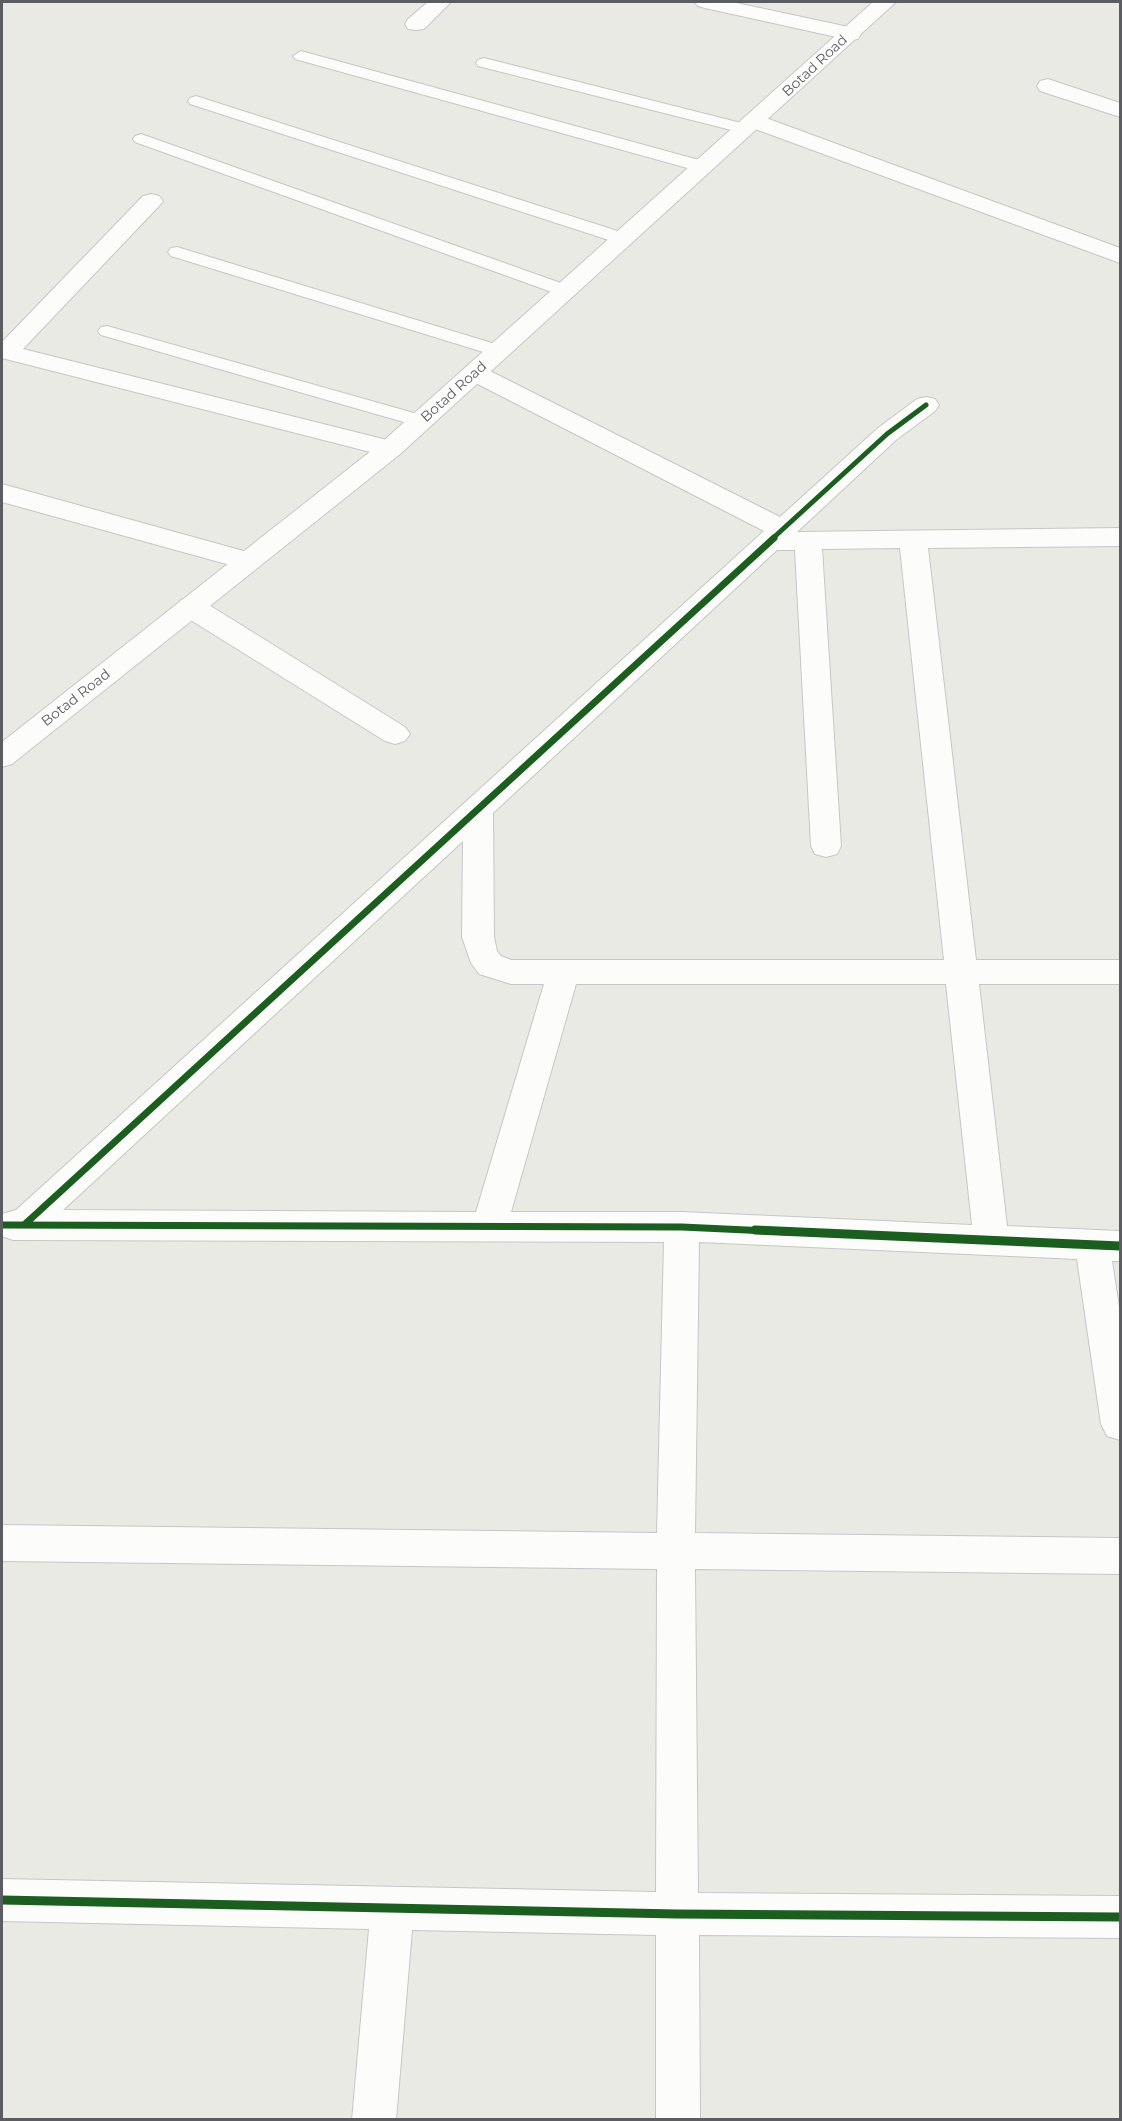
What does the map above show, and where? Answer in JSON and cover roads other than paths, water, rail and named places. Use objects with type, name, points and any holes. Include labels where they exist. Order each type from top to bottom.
[{"type":"street","points":[[416,24],[440,2]]},
{"type":"street","points":[[705,2],[850,34]]},
{"type":"street","name":"Botad Road","points":[[2,757],[390,449],[885,2]]},
{"type":"street","points":[[1048,86],[1120,110]]},
{"type":"street","points":[[751,125],[1120,256]]},
{"type":"street","points":[[4,351],[151,201]]},
{"type":"street","points":[[4,351],[390,449]]},
{"type":"street","points":[[475,373],[787,537],[914,540],[1120,537]]},
{"type":"street","points":[[13,1225],[787,537],[887,434],[926,405]]},
{"type":"street","points":[[2,493],[248,561]]},
{"type":"street","points":[[787,537],[826,846]]},
{"type":"street","points":[[914,540],[991,1240]]},
{"type":"street","points":[[190,607],[395,734]]},
{"type":"street","points":[[478,810],[478,937],[482,954],[490,964],[511,972],[961,970],[1120,972]]},
{"type":"street","points":[[489,1227],[563,973]]},
{"type":"street","points":[[13,1225],[682,1227],[1106,1246],[1120,1424]]},
{"type":"street","points":[[678,2120],[676,1551],[682,1227]]},
{"type":"street","points":[[2,1543],[1120,1556]]},
{"type":"street","points":[[2,1900],[678,1914],[1120,1917]]},
{"type":"street","points":[[374,2120],[392,1909]]},
{"type":"lane","points":[[301,56],[704,167]]},
{"type":"lane","points":[[484,63],[751,125]]},
{"type":"lane","points":[[196,101],[624,239]]},
{"type":"lane","points":[[141,139],[566,291]]},
{"type":"lane","points":[[177,252],[500,351]]},
{"type":"lane","points":[[106,331],[421,421]]}]
